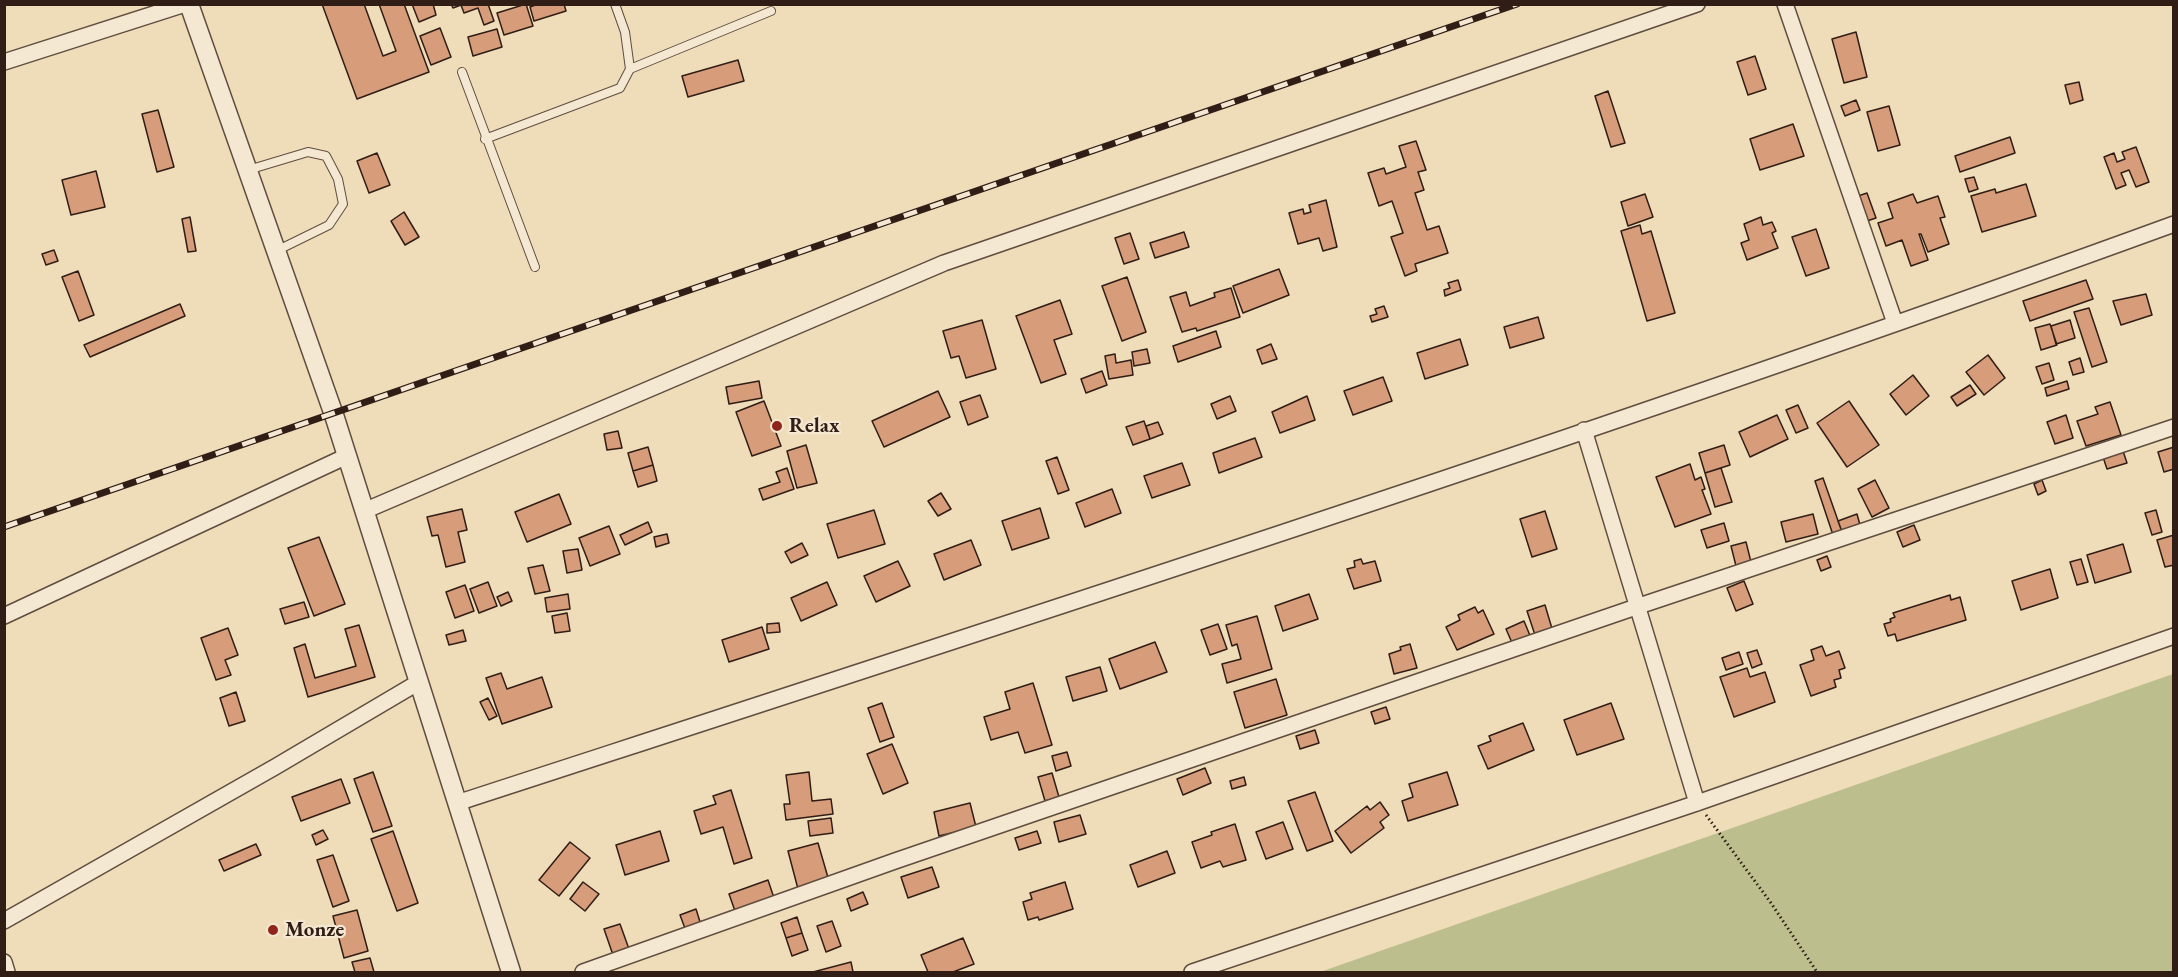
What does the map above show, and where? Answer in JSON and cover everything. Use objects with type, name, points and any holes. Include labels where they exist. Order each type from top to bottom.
[{"type":"street","points":[[4,62],[187,4],[248,170],[347,456],[512,972]]},
{"type":"street","points":[[364,511],[944,263],[1697,4]]},
{"type":"street","points":[[1785,4],[1895,323]]},
{"type":"street","points":[[457,803],[1167,572],[1895,323],[2174,224]]},
{"type":"street","points":[[583,972],[895,861],[1636,607],[2174,427]]},
{"type":"street","points":[[1584,430],[1697,803]]},
{"type":"street","points":[[4,616],[347,456]]},
{"type":"street","points":[[1192,972],[1697,803],[2174,636]]},
{"type":"street","points":[[4,921],[419,682]]},
{"type":"street","points":[[4,963],[6,972]]},
{"type":"lane","points":[[485,139],[620,88],[630,69],[625,32],[615,4]]},
{"type":"lane","points":[[630,69],[771,11]]},
{"type":"lane","points":[[462,72],[485,139],[535,267]]},
{"type":"lane","points":[[248,170],[308,152],[326,156],[338,179],[343,204],[329,225],[276,251]]},
{"type":"path","points":[[1697,803],[1772,903],[1817,972]]},
{"type":"green space","points":[[2173,674],[2173,972],[1320,972]]},
{"type":"building","points":[[322,4],[364,4],[383,56],[396,51],[379,4],[404,4],[429,72],[357,99]]},
{"type":"building","points":[[412,4],[433,4],[436,15],[419,22]]},
{"type":"building","points":[[451,4],[488,4],[494,21],[484,25],[478,8],[464,13],[461,5],[453,8]]},
{"type":"building","points":[[526,4],[533,26],[504,35],[497,13]]},
{"type":"building","points":[[538,4],[564,4],[566,11],[534,21],[530,7]]},
{"type":"building","points":[[440,28],[451,57],[431,65],[420,36]]},
{"type":"building","points":[[497,29],[502,47],[473,56],[468,37]]},
{"type":"building","points":[[1856,32],[1867,77],[1844,83],[1832,39]]},
{"type":"building","points":[[1755,56],[1766,89],[1748,95],[1737,62]]},
{"type":"building","points":[[738,60],[744,81],[688,97],[682,76]]},
{"type":"building","points":[[2079,82],[2083,100],[2070,104],[2065,85]]},
{"type":"building","points":[[1608,91],[1625,143],[1611,147],[1595,96]]},
{"type":"building","points":[[1856,100],[1860,110],[1845,116],[1841,106]]},
{"type":"building","points":[[1889,106],[1900,145],[1878,151],[1867,112]]},
{"type":"building","points":[[158,110],[174,167],[157,172],[142,114]]},
{"type":"building","points":[[1793,124],[1804,156],[1760,170],[1750,139]]},
{"type":"building","points":[[2010,137],[2015,153],[1960,172],[1955,156]]},
{"type":"building","points":[[1416,141],[1426,170],[1418,172],[1424,190],[1415,193],[1427,230],[1439,226],[1448,253],[1415,264],[1417,271],[1405,276],[1391,237],[1403,233],[1392,201],[1379,206],[1368,173],[1384,168],[1386,174],[1406,167],[1399,146]]},
{"type":"building","points":[[2136,147],[2149,182],[2136,187],[2129,170],[2121,173],[2126,185],[2116,189],[2104,157],[2114,153],[2117,162],[2125,159],[2122,152]]},
{"type":"building","points":[[377,153],[390,185],[369,193],[357,161]]},
{"type":"building","points":[[96,171],[105,207],[71,215],[62,180]]},
{"type":"building","points":[[1974,177],[1978,189],[1969,192],[1965,179]]},
{"type":"building","points":[[2026,184],[2036,216],[1982,232],[1971,196],[1995,189],[1996,193]]},
{"type":"building","points":[[1867,193],[1876,218],[1867,221],[1858,196]]},
{"type":"building","points":[[1645,194],[1653,217],[1628,226],[1621,202]]},
{"type":"building","points":[[1913,194],[1917,203],[1938,196],[1945,217],[1940,218],[1949,244],[1928,252],[1919,234],[1928,260],[1911,266],[1902,240],[1886,246],[1878,223],[1893,218],[1888,203]]},
{"type":"building","points":[[1326,200],[1337,247],[1323,251],[1319,238],[1298,244],[1289,213],[1303,209],[1304,214],[1311,212],[1309,205]]},
{"type":"building","points":[[404,212],[419,237],[405,245],[391,221]]},
{"type":"building","points":[[190,217],[196,251],[188,252],[182,219]]},
{"type":"building","points":[[1761,217],[1763,225],[1772,222],[1776,231],[1772,233],[1778,248],[1747,260],[1741,243],[1749,240],[1744,224]]},
{"type":"building","points":[[1640,225],[1642,234],[1651,231],[1675,313],[1647,321],[1621,231]]},
{"type":"building","points":[[1816,229],[1829,268],[1806,276],[1792,237]]},
{"type":"building","points":[[1184,232],[1189,247],[1155,258],[1150,243]]},
{"type":"building","points":[[1130,233],[1139,259],[1124,264],[1115,238]]},
{"type":"building","points":[[54,250],[58,261],[46,265],[42,254]]},
{"type":"building","points":[[1279,269],[1289,295],[1243,313],[1233,286]]},
{"type":"building","points":[[78,271],[94,315],[79,321],[62,277]]},
{"type":"building","points":[[1127,277],[1146,332],[1122,341],[1102,286]]},
{"type":"building","points":[[1458,280],[1461,290],[1445,296],[1444,290],[1450,288],[1448,283]]},
{"type":"building","points":[[2086,280],[2093,299],[2030,321],[2023,301]]},
{"type":"building","points":[[1231,288],[1240,317],[1197,331],[1196,328],[1182,332],[1170,297],[1186,292],[1190,306],[1215,297],[1214,293]]},
{"type":"building","points":[[2146,294],[2152,315],[2121,325],[2113,301]]},
{"type":"building","points":[[1060,300],[1072,334],[1054,340],[1066,374],[1041,383],[1016,316]]},
{"type":"building","points":[[180,304],[185,316],[90,357],[84,345]]},
{"type":"building","points":[[1384,306],[1388,317],[1372,322],[1370,316],[1377,314],[1375,309]]},
{"type":"building","points":[[2089,308],[2107,362],[2092,367],[2074,312]]},
{"type":"building","points":[[1538,317],[1544,338],[1510,348],[1504,327]]},
{"type":"building","points":[[982,320],[996,369],[966,378],[959,356],[951,358],[943,331]]},
{"type":"building","points":[[2070,320],[2075,338],[2056,344],[2051,326]]},
{"type":"building","points":[[2050,324],[2057,345],[2041,350],[2035,328]]},
{"type":"building","points":[[1216,331],[1221,347],[1178,362],[1173,346]]},
{"type":"building","points":[[1460,339],[1468,365],[1425,379],[1417,353]]},
{"type":"building","points":[[1271,344],[1277,359],[1262,364],[1257,350]]},
{"type":"building","points":[[1147,349],[1150,363],[1134,366],[1132,352]]},
{"type":"building","points":[[1115,354],[1116,363],[1131,360],[1133,375],[1109,379],[1105,356]]},
{"type":"building","points":[[1988,355],[2005,378],[1984,395],[1966,372]]},
{"type":"building","points":[[2080,358],[2084,372],[2073,375],[2069,362]]},
{"type":"building","points":[[2049,363],[2054,380],[2042,384],[2036,367]]},
{"type":"building","points":[[1102,371],[1107,385],[1086,393],[1081,379]]},
{"type":"building","points":[[1913,375],[1929,396],[1906,415],[1890,394]]},
{"type":"building","points":[[1383,377],[1392,401],[1353,415],[1344,391]]},
{"type":"building","points":[[759,381],[762,398],[729,404],[726,387]]},
{"type":"building","points":[[2067,381],[2069,389],[2047,396],[2045,388]]},
{"type":"building","points":[[1970,385],[1976,394],[1957,406],[1951,397]]},
{"type":"building","points":[[938,391],[950,417],[884,447],[872,421]]},
{"type":"building","points":[[980,395],[988,417],[968,425],[960,402]]},
{"type":"building","points":[[1230,396],[1236,411],[1217,419],[1211,404]]},
{"type":"building","points":[[1307,396],[1315,420],[1280,433],[1272,412]]},
{"type":"building","points":[[764,401],[781,446],[752,456],[736,412]]},
{"type":"building","points":[[1849,401],[1879,445],[1847,467],[1817,423]]},
{"type":"building","points":[[2110,402],[2121,435],[2086,446],[2077,421],[2098,414],[2095,407]]},
{"type":"building","points":[[1798,405],[1808,428],[1796,433],[1786,410]]},
{"type":"building","points":[[1777,415],[1788,439],[1750,457],[1739,432]]},
{"type":"building","points":[[2066,415],[2073,438],[2055,444],[2047,422]]},
{"type":"building","points":[[1144,421],[1150,439],[1133,445],[1126,427]]},
{"type":"building","points":[[1158,422],[1163,434],[1150,439],[1146,426]]},
{"type":"building","points":[[618,431],[622,448],[607,450],[604,434]]},
{"type":"building","points":[[1255,438],[1262,457],[1219,473],[1213,453]]},
{"type":"building","points":[[806,445],[817,483],[797,488],[787,451]]},
{"type":"building","points":[[1724,445],[1730,465],[1705,473],[1699,453]]},
{"type":"building","points":[[648,447],[653,465],[633,471],[628,453]]},
{"type":"building","points":[[2174,447],[2174,469],[2164,472],[2158,452]]},
{"type":"building","points":[[2123,451],[2127,463],[2107,469],[2103,457]]},
{"type":"building","points":[[1057,457],[1069,490],[1058,494],[1046,461]]},
{"type":"building","points":[[1182,463],[1190,485],[1152,498],[1144,476]]},
{"type":"building","points":[[1690,464],[1695,480],[1701,477],[1705,489],[1702,490],[1711,514],[1675,527],[1656,477]]},
{"type":"building","points":[[653,465],[657,481],[638,487],[633,471]]},
{"type":"building","points":[[787,468],[794,489],[763,500],[759,489],[780,482],[776,472]]},
{"type":"building","points":[[1721,468],[1732,502],[1715,507],[1705,473]]},
{"type":"building","points":[[1823,478],[1842,532],[1833,535],[1815,481]]},
{"type":"building","points":[[1875,480],[1889,508],[1872,517],[1858,489]]},
{"type":"building","points":[[2042,480],[2046,491],[2038,495],[2034,484]]},
{"type":"building","points":[[1112,489],[1121,513],[1085,527],[1076,503]]},
{"type":"building","points":[[941,493],[951,509],[938,516],[928,501]]},
{"type":"building","points":[[559,494],[571,524],[527,542],[515,512]]},
{"type":"building","points":[[1040,508],[1049,538],[1012,550],[1002,521]]},
{"type":"building","points":[[462,509],[467,530],[458,532],[465,562],[446,567],[438,535],[432,536],[427,517]]},
{"type":"building","points":[[874,510],[885,544],[838,558],[827,524]]},
{"type":"building","points":[[2156,510],[2162,532],[2152,535],[2145,513]]},
{"type":"building","points":[[1545,511],[1557,549],[1532,557],[1520,519]]},
{"type":"building","points":[[1813,514],[1818,534],[1786,542],[1781,522]]},
{"type":"building","points":[[1857,514],[1860,525],[1842,532],[1838,521]]},
{"type":"building","points":[[648,522],[652,532],[625,545],[620,535]]},
{"type":"building","points":[[1724,523],[1729,541],[1707,548],[1701,530]]},
{"type":"building","points":[[1914,525],[1920,540],[1903,547],[1897,532]]},
{"type":"building","points":[[609,526],[620,554],[590,566],[579,538]]},
{"type":"building","points":[[667,534],[669,543],[656,547],[654,537]]},
{"type":"building","points":[[2174,535],[2174,565],[2165,567],[2157,540]]},
{"type":"building","points":[[319,537],[345,604],[314,616],[288,548]]},
{"type":"building","points":[[971,540],[981,565],[944,580],[934,554]]},
{"type":"building","points":[[1746,542],[1751,562],[1736,566],[1731,546]]},
{"type":"building","points":[[802,543],[808,555],[791,563],[785,552]]},
{"type":"building","points":[[2123,544],[2131,572],[2095,583],[2087,555]]},
{"type":"building","points":[[578,549],[582,570],[567,573],[563,551]]},
{"type":"building","points":[[1827,556],[1831,567],[1821,571],[1817,560]]},
{"type":"building","points":[[1361,559],[1363,564],[1375,561],[1381,581],[1354,589],[1347,569],[1355,567],[1354,561]]},
{"type":"building","points":[[2081,559],[2088,582],[2077,585],[2070,562]]},
{"type":"building","points":[[898,561],[910,586],[876,602],[864,576]]},
{"type":"building","points":[[543,565],[550,591],[535,594],[528,568]]},
{"type":"building","points":[[2050,569],[2058,598],[2021,610],[2012,581]]},
{"type":"building","points":[[1744,581],[1753,604],[1736,611],[1727,588]]},
{"type":"building","points":[[488,582],[497,606],[479,613],[470,589]]},
{"type":"building","points":[[827,582],[837,605],[801,621],[791,598]]},
{"type":"building","points":[[465,585],[474,611],[455,618],[446,592]]},
{"type":"building","points":[[508,592],[512,601],[501,606],[497,597]]},
{"type":"building","points":[[568,594],[570,609],[547,612],[545,598]]},
{"type":"building","points":[[1309,594],[1318,619],[1283,631],[1275,606]]},
{"type":"building","points":[[1950,595],[1951,600],[1960,597],[1966,620],[1897,641],[1895,634],[1888,636],[1884,624],[1891,622],[1890,619],[1895,617],[1893,613]]},
{"type":"building","points":[[304,602],[309,617],[285,624],[280,609]]},
{"type":"building","points":[[1545,605],[1553,632],[1536,638],[1527,611]]},
{"type":"building","points":[[1475,607],[1478,613],[1483,610],[1494,634],[1457,650],[1446,627],[1460,620],[1458,615]]},
{"type":"building","points":[[567,613],[570,631],[555,633],[552,616]]},
{"type":"building","points":[[1257,616],[1272,669],[1227,683],[1222,664],[1241,659],[1237,644],[1232,646],[1226,625]]},
{"type":"building","points":[[1524,621],[1531,638],[1513,645],[1506,629]]},
{"type":"building","points":[[779,623],[780,632],[767,633],[767,624]]},
{"type":"building","points":[[1218,624],[1227,649],[1210,655],[1201,630]]},
{"type":"building","points":[[359,625],[375,677],[308,697],[294,648],[305,644],[315,678],[356,666],[345,629]]},
{"type":"building","points":[[762,627],[769,649],[729,662],[722,640]]},
{"type":"building","points":[[228,628],[238,655],[225,660],[231,675],[216,680],[201,638]]},
{"type":"building","points":[[463,630],[466,641],[449,645],[446,635]]},
{"type":"building","points":[[1155,642],[1167,672],[1120,689],[1109,659]]},
{"type":"building","points":[[1410,644],[1417,668],[1394,674],[1389,654]]},
{"type":"building","points":[[1822,646],[1826,656],[1839,651],[1845,668],[1839,670],[1841,678],[1834,680],[1836,687],[1811,696],[1800,665],[1814,660],[1811,650]]},
{"type":"building","points":[[1757,650],[1762,664],[1752,668],[1747,653]]},
{"type":"building","points":[[1739,652],[1743,664],[1726,670],[1722,658]]},
{"type":"building","points":[[1100,667],[1107,691],[1073,701],[1066,677]]},
{"type":"building","points":[[1747,668],[1750,677],[1765,672],[1775,702],[1734,717],[1720,677]]},
{"type":"building","points":[[501,673],[507,689],[542,677],[552,707],[502,724],[486,678]]},
{"type":"building","points":[[1276,679],[1287,715],[1245,728],[1234,692]]},
{"type":"building","points":[[1033,683],[1052,745],[1025,753],[1018,732],[991,740],[984,717],[1010,709],[1005,692]]},
{"type":"building","points":[[236,692],[245,721],[229,726],[220,698]]},
{"type":"building","points":[[488,698],[497,716],[489,720],[480,702]]},
{"type":"building","points":[[882,703],[894,737],[880,742],[868,708]]},
{"type":"building","points":[[1611,703],[1624,739],[1577,755],[1564,720]]},
{"type":"building","points":[[1386,707],[1390,719],[1375,724],[1371,712]]},
{"type":"building","points":[[1523,723],[1534,750],[1488,769],[1478,746],[1491,741],[1489,736]]},
{"type":"building","points":[[1315,730],[1319,743],[1300,749],[1296,736]]},
{"type":"building","points":[[892,744],[908,783],[883,794],[867,754]]},
{"type":"building","points":[[1067,752],[1071,766],[1056,771],[1052,756]]},
{"type":"building","points":[[1205,768],[1211,783],[1183,795],[1177,779]]},
{"type":"building","points":[[373,772],[392,826],[373,832],[354,779]]},
{"type":"building","points":[[809,772],[812,801],[831,799],[833,814],[786,820],[784,804],[790,804],[786,775]]},
{"type":"building","points":[[1447,772],[1458,805],[1408,821],[1402,801],[1413,797],[1409,784]]},
{"type":"building","points":[[1052,773],[1059,797],[1045,801],[1038,777]]},
{"type":"building","points":[[1244,777],[1246,785],[1232,789],[1230,781]]},
{"type":"building","points":[[341,779],[350,803],[301,821],[292,797]]},
{"type":"building","points":[[731,790],[752,858],[734,864],[723,827],[701,834],[694,811],[716,804],[713,796]]},
{"type":"building","points":[[1315,792],[1333,841],[1307,851],[1288,801]]},
{"type":"building","points":[[1380,802],[1389,815],[1380,822],[1384,828],[1351,853],[1335,831],[1367,806],[1370,810]]},
{"type":"building","points":[[970,803],[976,827],[939,836],[934,812]]},
{"type":"building","points":[[1080,815],[1086,834],[1059,842],[1054,822]]},
{"type":"building","points":[[831,818],[833,833],[810,836],[808,821]]},
{"type":"building","points":[[1283,822],[1293,849],[1266,859],[1256,832]]},
{"type":"building","points":[[1235,824],[1246,860],[1223,867],[1220,861],[1201,868],[1192,842],[1212,835],[1211,832]]},
{"type":"building","points":[[323,830],[328,839],[316,845],[312,835]]},
{"type":"building","points":[[393,831],[418,903],[397,911],[371,839]]},
{"type":"building","points":[[660,831],[669,861],[625,875],[616,845]]},
{"type":"building","points":[[1037,831],[1041,843],[1019,850],[1015,838]]},
{"type":"building","points":[[570,842],[590,858],[559,896],[539,880]]},
{"type":"building","points":[[818,843],[829,881],[798,889],[788,851]]},
{"type":"building","points":[[256,844],[261,855],[224,871],[219,860]]},
{"type":"building","points":[[1167,851],[1175,873],[1138,887],[1130,865]]},
{"type":"building","points":[[333,855],[349,901],[333,907],[317,860]]},
{"type":"building","points":[[932,867],[939,887],[908,898],[901,877]]},
{"type":"building","points":[[768,880],[774,898],[735,911],[729,894]]},
{"type":"building","points":[[583,882],[599,894],[585,911],[570,899]]},
{"type":"building","points":[[1065,882],[1073,909],[1039,920],[1038,917],[1028,920],[1023,902],[1032,899],[1030,893]]},
{"type":"building","points":[[863,892],[868,904],[851,911],[847,899]]},
{"type":"building","points":[[696,909],[701,925],[686,931],[680,915]]},
{"type":"building","points":[[357,910],[368,951],[344,958],[333,916]]},
{"type":"building","points":[[797,917],[802,933],[786,938],[781,923]]},
{"type":"building","points":[[832,921],[841,946],[826,952],[817,926]]},
{"type":"building","points":[[620,924],[629,949],[613,955],[604,929]]},
{"type":"building","points":[[802,933],[808,950],[792,956],[786,938]]},
{"type":"building","points":[[963,938],[974,964],[953,972],[928,972],[921,955]]},
{"type":"building","points":[[370,958],[374,972],[355,972],[352,962]]},
{"type":"building","points":[[851,962],[853,972],[813,972]]},
{"type":"railway","points":[[4,527],[1517,4]]},
{"type":"place","name":"Relax","points":[[777,426]]},
{"type":"place","name":"Monze","points":[[273,930]]}]
